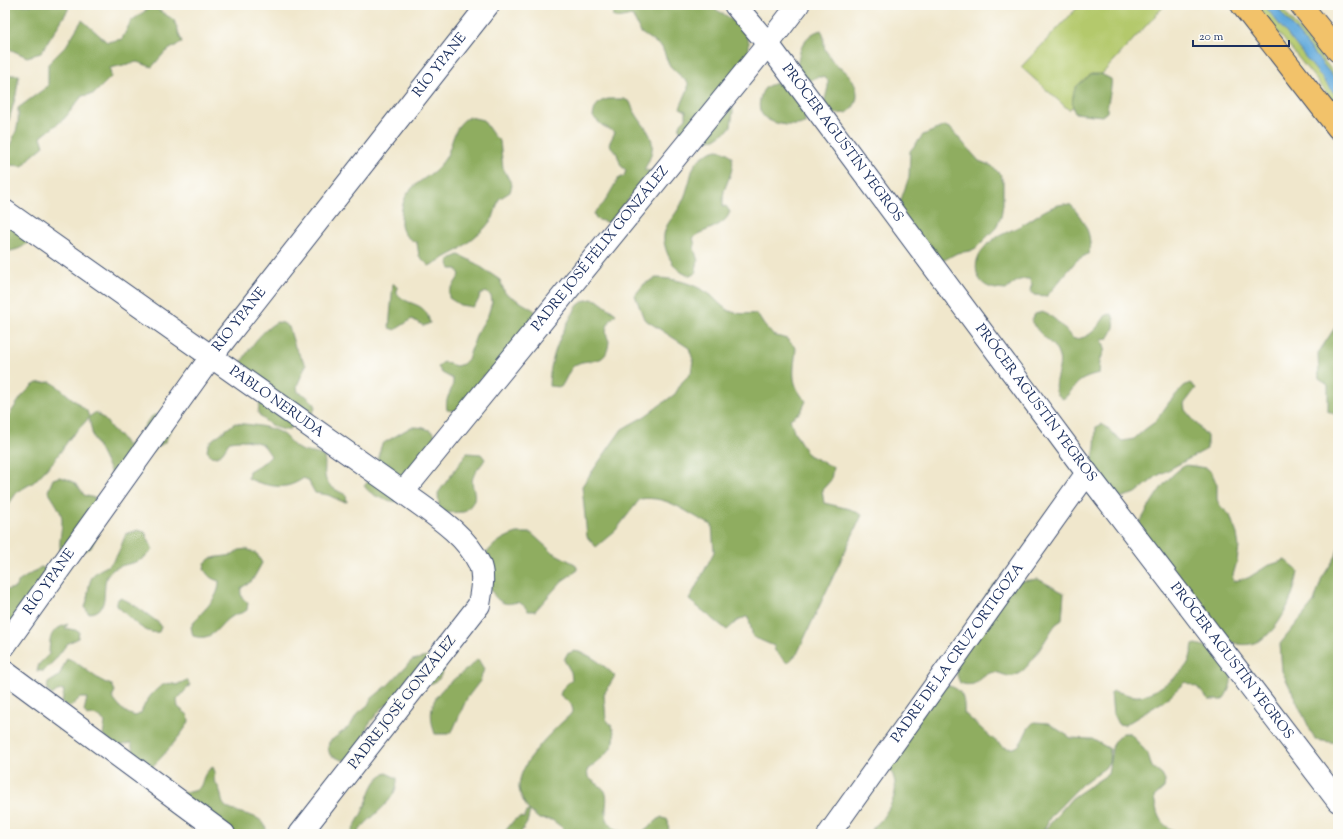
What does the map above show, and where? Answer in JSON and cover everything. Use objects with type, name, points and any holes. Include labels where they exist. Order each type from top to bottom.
[{"type":"main road","points":[[1242,5],[1338,128]]},
{"type":"main road","points":[[1301,5],[1338,51]]},
{"type":"street","name":"RÍO YPANE","points":[[5,645],[211,357],[488,5]]},
{"type":"street","name":"PRÓCER AGUSTÍN YEGROS","points":[[735,5],[768,44],[1087,473],[1338,801]]},
{"type":"street","name":"PADRE JOSÉ FÉLIX GONZÁLEZ","points":[[403,492],[768,44],[798,5]]},
{"type":"street","name":"PABLO NERUDA","points":[[5,211],[403,492],[460,537],[479,563]]},
{"type":"street","name":"PADRE DE LA CRUZ ORTIGOZA","points":[[829,834],[1087,473]]},
{"type":"street","name":"PADRE JOSÉ GONZÁLEZ","points":[[300,834],[479,605],[483,580],[479,563]]},
{"type":"street","points":[[5,672],[224,834]]},
{"type":"green space","points":[[5,5],[68,5],[68,10],[41,53],[27,57],[5,47]]},
{"type":"green space","points":[[617,5],[708,5],[727,16],[743,29],[749,42],[749,55],[732,92],[733,112],[731,126],[727,131],[715,139],[702,141],[684,134],[679,129],[681,123],[686,118],[686,111],[680,108],[688,89],[688,83],[669,65],[662,47],[641,33],[632,15],[618,18],[612,16]]},
{"type":"green space","points":[[1080,5],[1165,5],[1069,110],[1021,67]]},
{"type":"green space","points":[[1256,5],[1279,5],[1338,78],[1338,107]]},
{"type":"green space","points":[[152,6],[174,20],[182,42],[165,52],[152,67],[137,62],[110,68],[111,77],[94,94],[82,96],[65,118],[41,137],[44,146],[23,166],[9,165],[7,156],[18,125],[18,108],[48,86],[48,64],[66,46],[82,20],[107,42],[122,39],[131,21]]},
{"type":"green space","points":[[821,30],[826,51],[836,65],[844,70],[849,76],[856,87],[857,98],[852,109],[847,113],[833,114],[823,107],[828,87],[828,80],[823,77],[817,77],[805,83],[796,77],[799,55],[804,42],[808,37]]},
{"type":"green space","points":[[1091,74],[1101,74],[1111,79],[1107,112],[1102,116],[1075,113],[1073,107],[1073,97],[1076,87]]},
{"type":"green space","points":[[5,75],[19,75],[16,95],[5,134]]},
{"type":"green space","points":[[783,82],[805,109],[805,123],[800,125],[787,125],[775,123],[766,118],[760,111],[760,99],[764,89],[771,85]]},
{"type":"green space","points":[[609,99],[624,99],[630,102],[649,133],[652,140],[652,148],[650,158],[644,170],[652,171],[609,223],[596,219],[594,213],[604,203],[618,179],[624,176],[626,170],[621,166],[617,154],[609,144],[615,132],[603,126],[593,117],[598,104]]},
{"type":"green space","points":[[470,117],[483,120],[494,136],[500,141],[503,168],[512,185],[510,192],[499,199],[493,218],[484,229],[459,250],[429,266],[419,256],[417,243],[409,239],[402,230],[401,218],[403,205],[406,196],[411,189],[440,166],[446,157],[457,128]]},
{"type":"green space","points":[[945,126],[951,129],[979,161],[992,166],[1001,175],[1003,182],[1003,204],[1001,217],[995,229],[976,248],[970,251],[957,253],[944,260],[938,260],[898,208],[909,177],[910,151],[923,135]]},
{"type":"green space","points":[[717,150],[730,155],[732,160],[731,172],[724,191],[723,199],[723,207],[726,206],[730,212],[719,225],[693,238],[698,261],[695,274],[689,275],[677,269],[672,263],[668,256],[664,235],[667,225],[682,202],[694,166],[700,158]]},
{"type":"green space","points":[[1064,204],[1071,205],[1083,221],[1089,234],[1090,247],[1088,254],[1077,260],[1047,296],[1034,295],[1030,290],[1032,284],[1029,279],[1019,280],[1006,290],[988,287],[982,282],[977,273],[976,263],[978,257],[987,244],[1052,207]]},
{"type":"green space","points":[[5,214],[32,236],[30,240],[21,248],[5,252]]},
{"type":"green space","points":[[459,255],[472,261],[500,280],[505,293],[534,310],[539,316],[489,373],[483,376],[461,412],[447,410],[446,405],[453,379],[442,373],[438,367],[443,362],[456,366],[463,364],[468,359],[477,333],[488,315],[492,302],[491,296],[486,292],[480,295],[478,301],[473,307],[460,305],[449,298],[449,292],[460,275],[457,269],[450,269],[448,263],[452,258]]},
{"type":"green space","points":[[656,278],[676,280],[696,286],[733,312],[757,314],[773,335],[787,339],[796,348],[794,370],[795,382],[797,388],[806,401],[801,412],[790,419],[794,431],[808,455],[833,467],[831,480],[822,490],[824,503],[850,509],[862,515],[797,654],[787,663],[775,651],[774,646],[753,637],[748,616],[737,621],[727,630],[689,600],[714,552],[712,525],[678,506],[660,500],[640,499],[616,530],[596,547],[587,537],[582,486],[622,429],[645,416],[675,394],[682,382],[691,373],[693,360],[689,348],[644,319],[635,295],[644,284]]},
{"type":"green space","points":[[393,283],[397,287],[397,294],[407,301],[421,307],[428,316],[430,323],[424,326],[412,319],[395,330],[389,328]]},
{"type":"green space","points":[[591,299],[597,300],[616,314],[607,326],[606,330],[609,341],[608,350],[601,359],[586,361],[575,365],[571,369],[561,387],[549,386],[554,354],[562,334],[578,305]]},
{"type":"green space","points":[[1042,312],[1056,320],[1074,339],[1085,337],[1093,332],[1106,315],[1112,314],[1115,324],[1108,339],[1102,340],[1105,349],[1100,361],[1099,374],[1078,383],[1063,399],[1058,395],[1055,385],[1060,363],[1057,351],[1037,330],[1032,320],[1035,314]]},
{"type":"green space","points":[[277,322],[283,323],[289,327],[295,347],[306,365],[297,386],[298,392],[305,395],[315,404],[314,410],[309,417],[296,423],[289,430],[276,428],[261,417],[258,413],[260,399],[237,373],[243,359],[253,344],[265,331]]},
{"type":"green space","points":[[1338,323],[1338,416],[1328,411],[1328,385],[1319,379],[1318,353]]},
{"type":"green space","points":[[51,382],[87,411],[89,417],[96,412],[106,421],[114,432],[120,436],[127,446],[138,436],[149,419],[154,415],[167,417],[171,428],[166,441],[114,479],[93,437],[89,418],[70,438],[54,461],[34,482],[17,492],[5,510],[5,421],[22,396],[32,386],[37,383]]},
{"type":"green space","points":[[1190,383],[1196,388],[1184,404],[1185,410],[1207,436],[1207,449],[1157,476],[1136,493],[1116,499],[1090,474],[1095,447],[1096,427],[1102,424],[1122,441],[1134,439],[1155,422],[1170,401],[1184,386]]},
{"type":"green space","points":[[235,423],[276,430],[300,450],[324,457],[326,480],[333,488],[346,495],[347,502],[328,495],[315,493],[309,482],[304,478],[288,486],[277,486],[266,485],[248,478],[249,471],[266,461],[271,456],[260,443],[246,440],[230,441],[223,452],[217,457],[211,456],[207,451],[208,445],[213,439]]},
{"type":"green space","points":[[411,427],[430,430],[438,439],[401,502],[386,500],[376,496],[364,486],[371,477],[382,444]]},
{"type":"green space","points":[[467,453],[481,454],[485,459],[472,480],[475,497],[470,506],[464,512],[444,513],[439,507],[438,493]]},
{"type":"green space","points":[[1186,465],[1207,468],[1212,473],[1217,485],[1217,499],[1219,505],[1230,515],[1237,534],[1239,547],[1232,579],[1234,581],[1248,578],[1267,566],[1285,560],[1298,571],[1291,599],[1284,613],[1275,627],[1265,637],[1253,643],[1239,644],[1224,638],[1138,526],[1164,484],[1178,470]]},
{"type":"green space","points":[[59,477],[68,479],[74,483],[84,495],[98,499],[105,517],[91,548],[84,551],[61,553],[60,545],[62,517],[48,491],[53,479]]},
{"type":"green space","points":[[138,530],[145,532],[153,550],[140,560],[117,567],[110,572],[105,581],[103,605],[95,612],[88,613],[85,607],[89,584],[92,577],[94,574],[110,564],[114,559],[126,534]]},
{"type":"green space","points":[[517,533],[531,533],[552,552],[575,564],[578,570],[562,581],[535,611],[528,611],[525,606],[516,602],[507,604],[498,600],[491,589],[489,582],[486,554],[500,541]]},
{"type":"green space","points":[[247,549],[257,554],[262,563],[252,581],[241,588],[242,597],[248,603],[247,610],[228,619],[207,637],[193,636],[191,627],[213,600],[218,588],[219,581],[207,574],[204,569],[205,563],[211,558],[233,555],[239,550]]},
{"type":"green space","points":[[1338,549],[1338,743],[1315,740],[1282,671],[1280,644],[1314,602],[1322,578],[1336,556]]},
{"type":"green space","points":[[41,567],[48,569],[5,640],[5,590],[15,588],[18,582]]},
{"type":"green space","points":[[1038,579],[1064,593],[1062,620],[1056,624],[1032,661],[1020,673],[1014,676],[993,672],[986,675],[974,684],[970,685],[960,683],[957,677],[956,665],[961,647],[984,600],[994,584]]},
{"type":"green space","points":[[119,598],[146,613],[160,624],[161,627],[159,632],[148,631],[136,624],[117,606],[117,601]]},
{"type":"green space","points":[[68,624],[65,628],[79,631],[78,638],[67,644],[44,671],[37,671],[39,664],[49,654],[50,639],[52,635],[57,629]]},
{"type":"green space","points":[[1196,644],[1212,648],[1230,672],[1231,684],[1223,700],[1209,700],[1197,687],[1185,682],[1164,701],[1125,725],[1118,724],[1113,714],[1111,693],[1113,691],[1133,696],[1140,696],[1159,688],[1185,668],[1189,661],[1193,645]]},
{"type":"green space","points":[[574,651],[590,657],[615,676],[604,694],[606,719],[612,727],[614,741],[606,754],[587,770],[588,777],[605,791],[607,798],[606,815],[609,823],[616,829],[630,834],[571,834],[552,820],[539,819],[530,811],[527,823],[520,834],[503,834],[514,820],[520,817],[524,818],[526,812],[529,811],[519,788],[520,778],[524,768],[537,748],[570,715],[573,710],[571,704],[560,695],[562,689],[572,679],[571,672],[564,660],[567,654]]},
{"type":"green space","points":[[427,657],[442,661],[445,667],[439,679],[433,683],[413,685],[381,709],[368,725],[361,744],[348,760],[342,760],[330,755],[328,748],[329,742],[350,726],[357,714],[368,705],[371,699],[388,685],[412,660]]},
{"type":"green space","points":[[67,658],[100,680],[112,685],[115,691],[112,697],[122,709],[136,716],[141,713],[150,696],[160,687],[171,683],[176,685],[187,680],[190,685],[177,700],[178,707],[188,715],[189,721],[171,746],[153,766],[149,769],[136,763],[131,743],[119,746],[103,736],[105,722],[97,716],[87,716],[84,711],[87,698],[80,698],[70,707],[62,703],[64,690],[57,691],[52,695],[47,690],[48,683],[59,676]]},
{"type":"green space","points":[[478,659],[484,669],[480,681],[467,698],[453,730],[448,734],[435,734],[432,719],[432,708],[436,698],[450,682],[469,668]]},
{"type":"green space","points":[[944,685],[955,688],[959,691],[963,698],[964,713],[992,738],[1007,748],[1013,748],[1019,745],[1029,727],[1034,722],[1048,723],[1071,738],[1092,739],[1110,749],[1109,762],[1105,768],[1082,784],[1051,816],[1042,833],[1072,798],[1108,774],[1113,742],[1123,733],[1130,733],[1148,754],[1152,767],[1162,775],[1165,781],[1164,788],[1154,797],[1158,815],[1166,826],[1178,834],[868,834],[887,811],[894,795],[895,781],[882,755]]},
{"type":"green space","points":[[213,767],[215,772],[214,780],[220,790],[222,801],[225,806],[236,812],[257,818],[266,827],[266,834],[205,834],[205,830],[182,792],[197,790],[202,784],[205,775]]},
{"type":"green space","points":[[386,773],[397,778],[396,787],[393,794],[388,802],[362,827],[357,834],[351,834],[372,787],[381,776]]},
{"type":"green space","points":[[661,817],[668,820],[669,834],[641,834]]},
{"type":"water","points":[[1264,5],[1275,5],[1338,83],[1338,98]]}]
